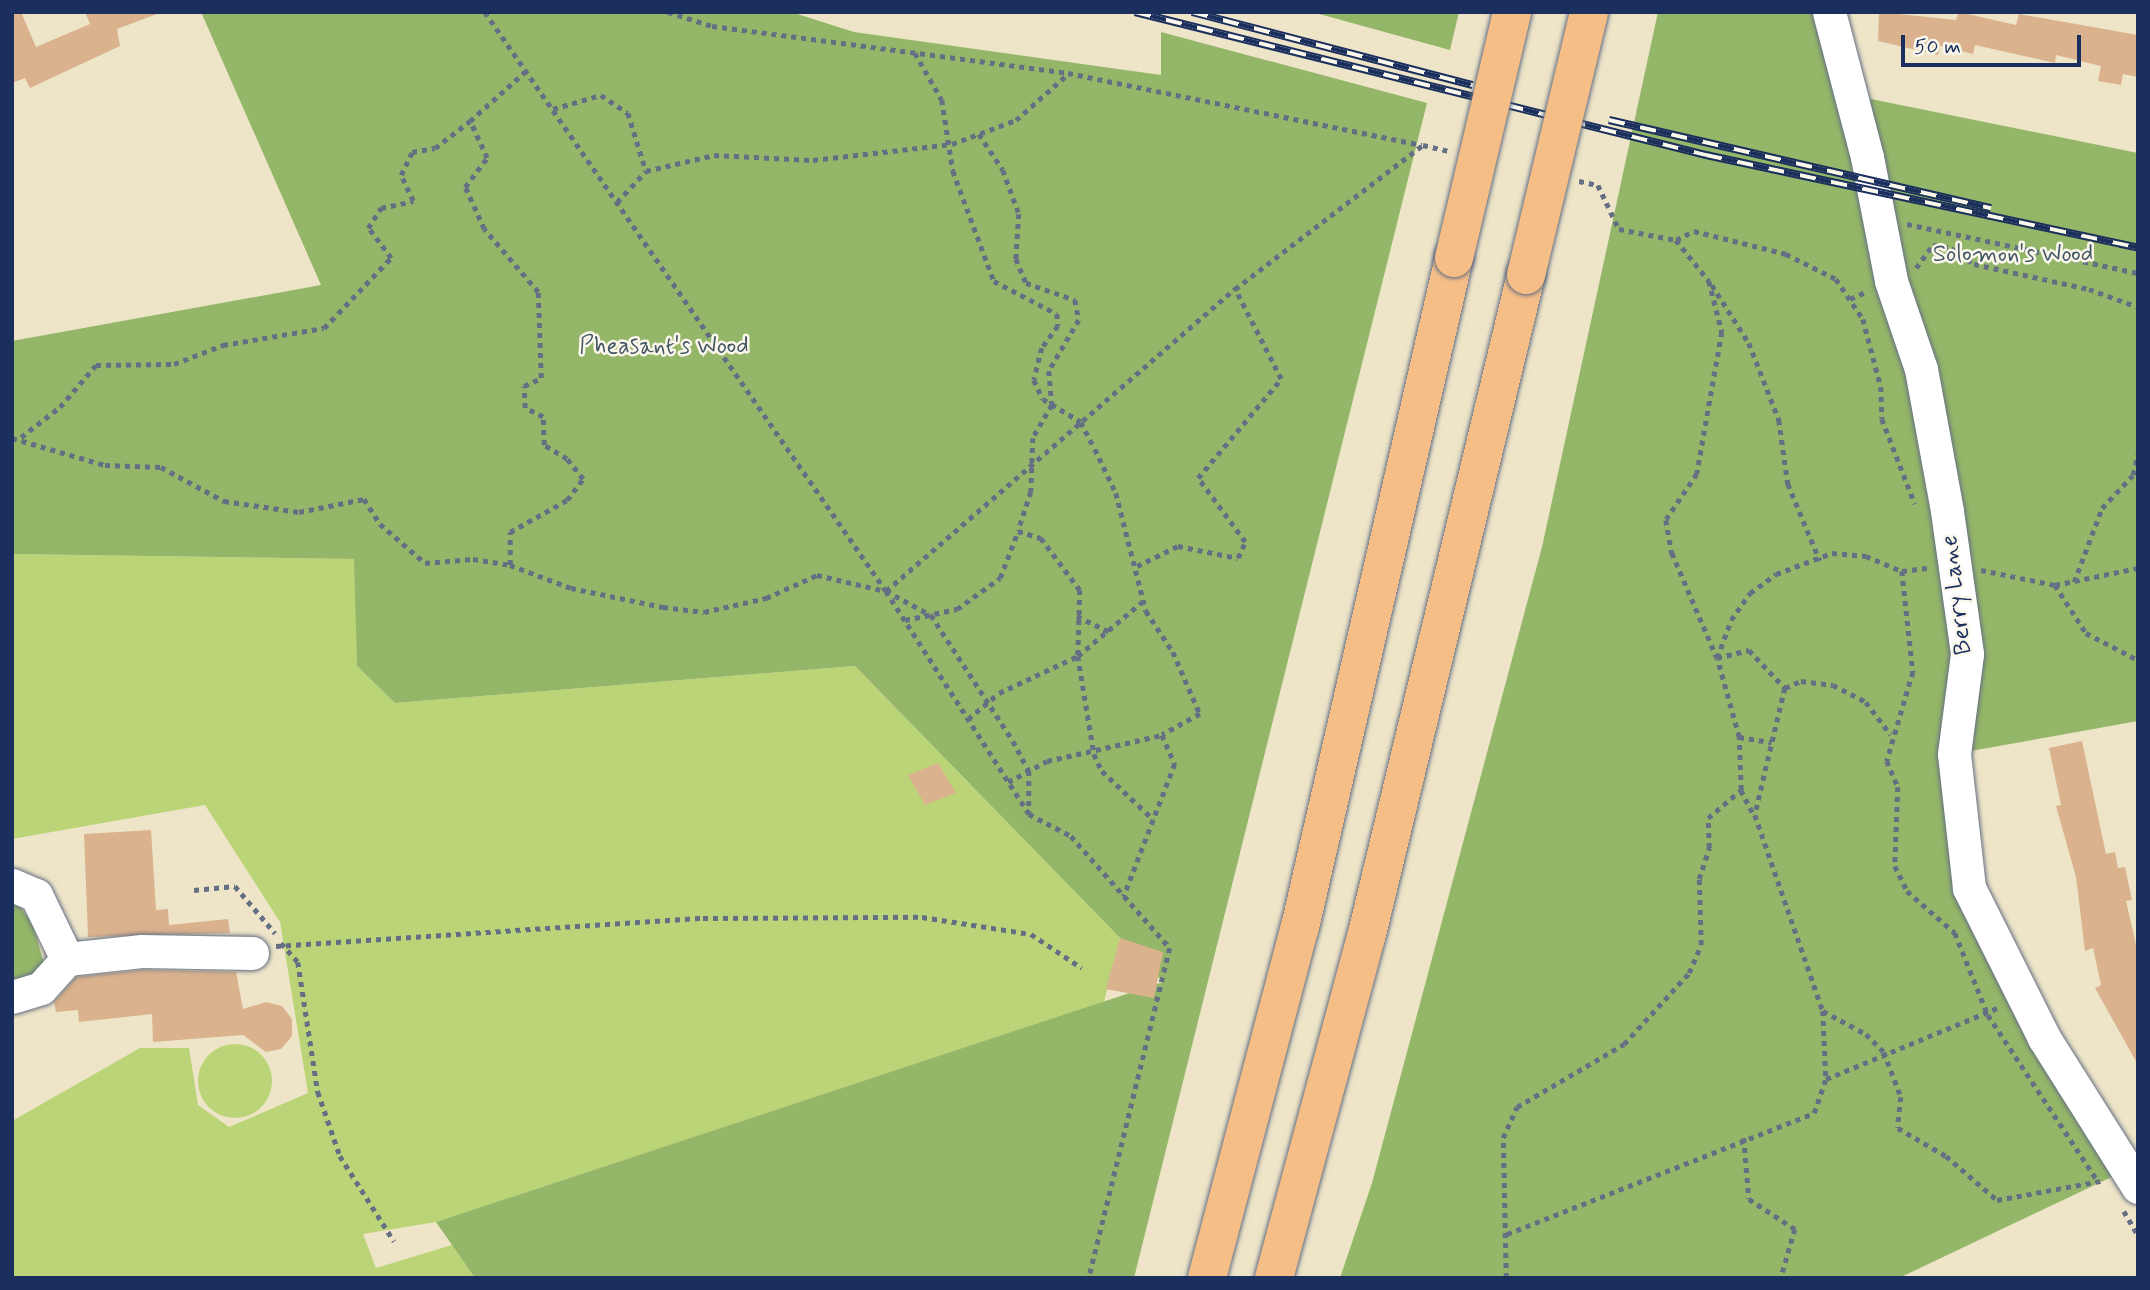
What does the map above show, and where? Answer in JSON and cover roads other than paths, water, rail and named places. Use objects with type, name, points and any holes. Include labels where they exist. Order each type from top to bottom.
[{"type":"highway","points":[[1206,1278],[1300,927],[1512,12]]},
{"type":"highway","points":[[1274,1278],[1366,938],[1589,12]]},
{"type":"street","name":"Berry Lane","points":[[1829,12],[1879,218],[1891,281],[1921,369],[1954,565],[1967,654],[1954,754],[1969,888],[2019,993],[2134,1174]]},
{"type":"street","points":[[12,885],[36,895],[67,959]]},
{"type":"street","points":[[12,997],[41,988],[67,959],[142,951],[267,949]]},
{"type":"railway","points":[[1135,12],[1706,155],[2138,248]]},
{"type":"railway","points":[[1192,12],[1473,85]]},
{"type":"railway","points":[[1609,120],[1991,208]]},
{"type":"park label","name":"Solomon's Wood","points":[[2013,255]]},
{"type":"park label","name":"Pheasant's Wood","points":[[664,347]]}]
